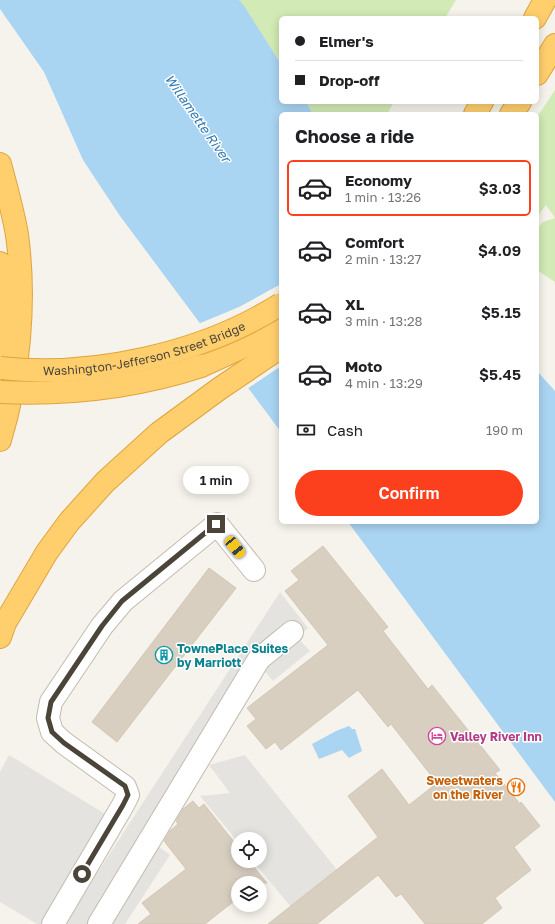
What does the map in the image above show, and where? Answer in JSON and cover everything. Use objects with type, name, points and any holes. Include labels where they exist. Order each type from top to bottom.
[{"type":"highway","points":[[536,16],[545,0]]},
{"type":"highway","points":[[539,71],[555,45]]},
{"type":"highway","points":[[0,164],[17,234],[21,273],[21,307],[15,379],[6,422],[0,440]]},
{"type":"highway","points":[[0,263],[2,297],[0,355]]},
{"type":"highway","name":"Washington-Jefferson Street Bridge","points":[[0,368],[54,370],[97,367],[136,361],[206,340],[248,322],[279,305]]},
{"type":"highway","name":"Washington-Jefferson Street Bridge","points":[[0,392],[53,393],[84,390],[139,382],[175,374],[201,366],[279,328]]},
{"type":"highway","points":[[0,637],[5,623],[47,552],[69,522],[105,482],[159,433],[219,389],[279,348]]},
{"type":"lane","points":[[53,924],[128,795],[125,786],[64,743],[52,732],[48,718],[51,702],[102,626],[122,601],[216,524],[254,570]]},
{"type":"lane","points":[[99,924],[259,659],[292,632]]},
{"type":"green space","points":[[239,0],[456,0],[446,16],[279,16],[279,61]]},
{"type":"green space","points":[[555,90],[555,218],[546,205],[539,214],[539,114]]},
{"type":"green space","points":[[307,104],[393,104],[388,112],[312,112]]},
{"type":"green space","points":[[555,218],[555,282],[539,271],[539,227],[543,222]]},
{"type":"shaded area","points":[[280,592],[308,628],[298,638],[310,651],[273,681],[254,659],[147,838],[170,855],[125,924],[64,924]]},
{"type":"shaded area","points":[[9,755],[115,820],[53,924],[37,924],[0,902],[0,772]]},
{"type":"shaded area","points":[[245,755],[354,891],[305,924],[267,878],[267,876],[259,868],[267,868],[267,832],[231,832],[231,834],[200,796],[230,793],[209,765]]},
{"type":"water","name":"Willamette River","points":[[0,0],[239,0],[244,6],[279,61],[279,104],[307,104],[312,112],[279,112],[279,429],[120,216],[83,160],[44,72],[0,9]]},
{"type":"water","points":[[539,373],[555,391],[555,802],[349,524],[539,524]]},
{"type":"water","points":[[349,726],[352,729],[355,729],[362,751],[349,758],[342,750],[319,759],[312,744]]},
{"type":"pier","points":[[279,285],[279,367],[247,389],[198,324],[239,307]]},
{"type":"building","name":"Valley River Inn","points":[[323,546],[388,627],[383,631],[428,689],[432,685],[500,770],[495,773],[540,826],[514,847],[531,870],[495,898],[502,908],[482,924],[425,924],[401,894],[396,897],[378,875],[317,924],[268,924],[378,837],[348,796],[382,769],[409,805],[437,783],[391,724],[388,727],[358,690],[281,750],[275,742],[266,749],[247,726],[256,719],[247,708],[328,645],[285,591],[299,580],[291,571]]},
{"type":"building","name":"TownePlace Suites by Marriott","points":[[209,568],[236,588],[117,742],[92,722]]},
{"type":"building","points":[[193,801],[199,808],[204,804],[231,838],[231,868],[255,868],[261,876],[231,876],[231,904],[205,924],[138,924],[151,914],[142,903],[186,869],[164,841],[170,831],[178,824],[176,821],[183,809]]},
{"type":"place","name":"TownePlace Suites by Marriott","points":[[164,655]]},
{"type":"place","name":"Valley River Inn","points":[[437,736]]},
{"type":"place","name":"Sweetwaters on the River","points":[[516,787]]},
{"type":"route","points":[[82,874],[128,795],[125,786],[64,743],[52,732],[48,718],[51,702],[102,626],[122,601],[216,524]]}]
